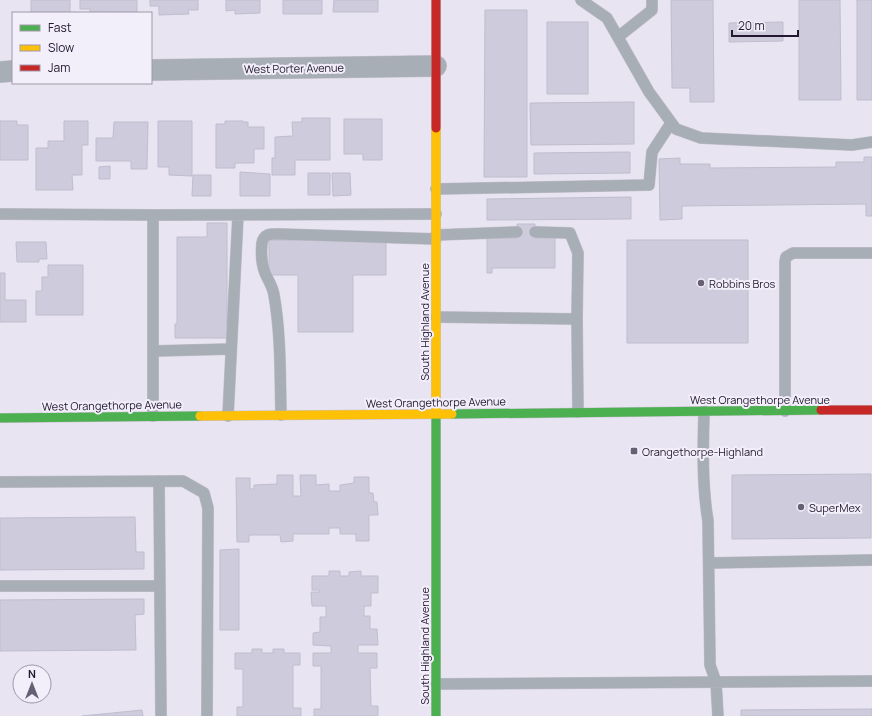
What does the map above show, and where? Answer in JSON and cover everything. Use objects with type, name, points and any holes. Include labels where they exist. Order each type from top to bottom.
[{"type":"main road","name":"South Highland Avenue","points":[[436,0],[436,716]]},
{"type":"main road","name":"West Orangethorpe Avenue","points":[[0,418],[872,410]]},
{"type":"street","name":"West Porter Avenue","points":[[152,70],[436,66]]},
{"type":"street","points":[[0,72],[12,72]]},
{"type":"lane","points":[[582,0],[607,18],[649,92],[676,129],[701,138],[852,145],[872,142]]},
{"type":"lane","points":[[618,37],[652,10],[652,0]]},
{"type":"lane","points":[[436,189],[649,185],[652,152],[671,123]]},
{"type":"lane","points":[[0,214],[436,214]]},
{"type":"lane","points":[[153,215],[153,416]]},
{"type":"lane","points":[[228,416],[238,215]]},
{"type":"lane","points":[[281,415],[279,334],[274,294],[261,260],[262,242],[264,237],[269,234],[436,237],[517,232]]},
{"type":"lane","points":[[535,232],[570,232],[578,253],[578,412]]},
{"type":"lane","points":[[785,410],[786,257],[793,253],[872,253]]},
{"type":"lane","points":[[436,317],[577,319]]},
{"type":"lane","points":[[154,351],[231,349]]},
{"type":"lane","points":[[704,411],[703,461],[708,521],[710,666],[716,682],[718,716]]},
{"type":"lane","points":[[159,481],[161,716]]},
{"type":"lane","points":[[0,482],[183,481],[204,493],[208,508],[207,716]]},
{"type":"lane","points":[[709,563],[872,560]]},
{"type":"lane","points":[[0,586],[160,586]]},
{"type":"lane","points":[[436,684],[872,681]]},
{"type":"building","points":[[31,0],[70,0],[70,12],[31,12]]},
{"type":"building","points":[[80,0],[137,0],[137,12],[90,12],[90,9],[80,9]]},
{"type":"building","points":[[150,0],[198,0],[198,10],[188,10],[189,14],[159,15],[159,6],[150,6]]},
{"type":"building","points":[[226,0],[260,0],[260,13],[235,14],[235,10],[226,11]]},
{"type":"building","points":[[283,0],[322,0],[322,14],[283,14]]},
{"type":"building","points":[[334,0],[378,0],[378,12],[333,12]]},
{"type":"building","points":[[671,0],[713,0],[714,102],[690,102],[690,88],[672,88]]},
{"type":"building","points":[[799,0],[840,0],[841,100],[799,100]]},
{"type":"building","points":[[857,0],[872,0],[872,100],[857,100]]},
{"type":"building","points":[[485,10],[527,10],[527,177],[484,177]]},
{"type":"building","points":[[547,22],[588,22],[588,94],[547,94]]},
{"type":"building","points":[[783,22],[783,41],[729,42],[729,23]]},
{"type":"building","points":[[634,102],[634,144],[531,145],[530,103]]},
{"type":"building","points":[[302,118],[330,118],[330,160],[295,160],[295,175],[272,175],[272,158],[275,158],[275,137],[293,136],[292,122],[302,122]]},
{"type":"building","points":[[344,119],[382,119],[382,160],[363,160],[363,154],[344,154]]},
{"type":"building","points":[[0,121],[17,121],[17,125],[28,125],[28,160],[0,160]]},
{"type":"building","points":[[64,121],[88,121],[88,145],[82,145],[82,175],[72,175],[73,190],[36,190],[36,148],[48,148],[48,141],[64,141]]},
{"type":"building","points":[[158,121],[192,121],[192,176],[169,175],[169,167],[158,167]]},
{"type":"building","points":[[225,121],[243,121],[248,122],[248,127],[264,127],[264,149],[254,149],[254,163],[235,163],[235,168],[216,168],[216,124],[225,124]]},
{"type":"building","points":[[114,122],[148,122],[147,169],[131,169],[131,161],[96,161],[96,138],[113,138]]},
{"type":"building","points":[[630,152],[630,173],[534,174],[534,153]]},
{"type":"building","points":[[864,157],[872,157],[872,216],[866,216],[866,204],[682,206],[682,219],[660,220],[659,159],[680,158],[680,164],[710,164],[710,168],[836,167],[836,162],[864,162]]},
{"type":"building","points":[[110,166],[110,179],[99,179],[99,167]]},
{"type":"building","points":[[240,172],[270,174],[270,196],[240,196]]},
{"type":"building","points":[[308,173],[330,173],[330,195],[308,195]]},
{"type":"building","points":[[332,173],[350,173],[351,195],[333,196]]},
{"type":"building","points":[[193,175],[211,175],[211,196],[192,196]]},
{"type":"building","points":[[631,197],[631,219],[487,220],[487,199]]},
{"type":"building","points":[[207,223],[227,223],[227,325],[229,325],[229,338],[175,338],[175,324],[177,324],[177,237],[207,237]]},
{"type":"building","points":[[517,224],[535,224],[535,238],[555,238],[555,268],[492,268],[492,273],[487,273],[487,238],[517,238]]},
{"type":"building","points":[[269,240],[386,241],[386,275],[353,275],[353,332],[298,332],[298,275],[269,275]]},
{"type":"building","points":[[627,240],[748,240],[748,343],[627,343]]},
{"type":"building","points":[[16,242],[46,242],[47,259],[39,259],[39,262],[17,262]]},
{"type":"building","points":[[48,265],[83,265],[83,315],[36,315],[36,291],[42,291],[42,277],[48,277]]},
{"type":"building","points":[[0,273],[5,273],[5,300],[26,300],[26,322],[0,322]]},
{"type":"building","name":"SuperMex","points":[[871,474],[871,538],[732,539],[732,475]]},
{"type":"building","points":[[277,475],[293,475],[293,496],[301,496],[300,475],[316,475],[316,485],[329,484],[329,491],[340,491],[340,485],[354,483],[354,477],[369,477],[369,493],[373,493],[374,502],[377,502],[378,515],[369,515],[369,541],[356,541],[356,534],[340,534],[340,528],[329,528],[329,534],[293,534],[293,541],[281,542],[280,535],[249,535],[249,542],[237,542],[236,478],[250,478],[250,489],[254,489],[254,485],[277,484]]},
{"type":"building","points":[[135,517],[136,552],[144,552],[144,569],[0,570],[0,518]]},
{"type":"building","points":[[239,549],[239,630],[220,630],[220,550]]},
{"type":"building","points":[[329,571],[340,571],[340,576],[349,576],[349,572],[361,571],[361,576],[378,576],[378,593],[371,593],[371,606],[364,606],[364,616],[370,616],[370,629],[377,629],[378,645],[358,645],[358,653],[377,653],[377,668],[370,668],[371,706],[378,706],[378,716],[314,716],[314,709],[321,709],[321,666],[313,666],[313,653],[331,653],[331,646],[313,645],[313,633],[320,632],[320,617],[326,617],[326,606],[312,606],[311,592],[320,592],[319,590],[312,590],[312,576],[329,576]]},
{"type":"building","points":[[144,599],[144,614],[135,615],[136,650],[0,651],[0,600]]},
{"type":"building","points":[[252,649],[262,649],[262,653],[273,653],[273,649],[284,649],[284,653],[300,653],[300,665],[293,665],[293,708],[301,708],[301,716],[237,716],[237,707],[243,707],[243,669],[235,669],[235,653],[252,653]]},
{"type":"building","points":[[872,709],[872,716],[741,716],[741,710]]},
{"type":"building","points":[[142,710],[143,716],[82,716]]},
{"type":"traffic: fast","points":[[452,414],[821,410]]},
{"type":"traffic: fast","points":[[436,412],[436,716]]},
{"type":"traffic: fast","points":[[0,418],[200,416]]},
{"type":"traffic: slow","points":[[436,128],[436,412]]},
{"type":"traffic: slow","points":[[200,416],[452,414]]},
{"type":"traffic: jam","points":[[436,0],[436,128]]},
{"type":"traffic: jam","points":[[821,410],[872,410]]},
{"type":"place","name":"Robbins Bros","points":[[701,283]]},
{"type":"place","name":"Orangethorpe-Highland","points":[[634,451]]},
{"type":"place","name":"SuperMex","points":[[801,507]]}]
